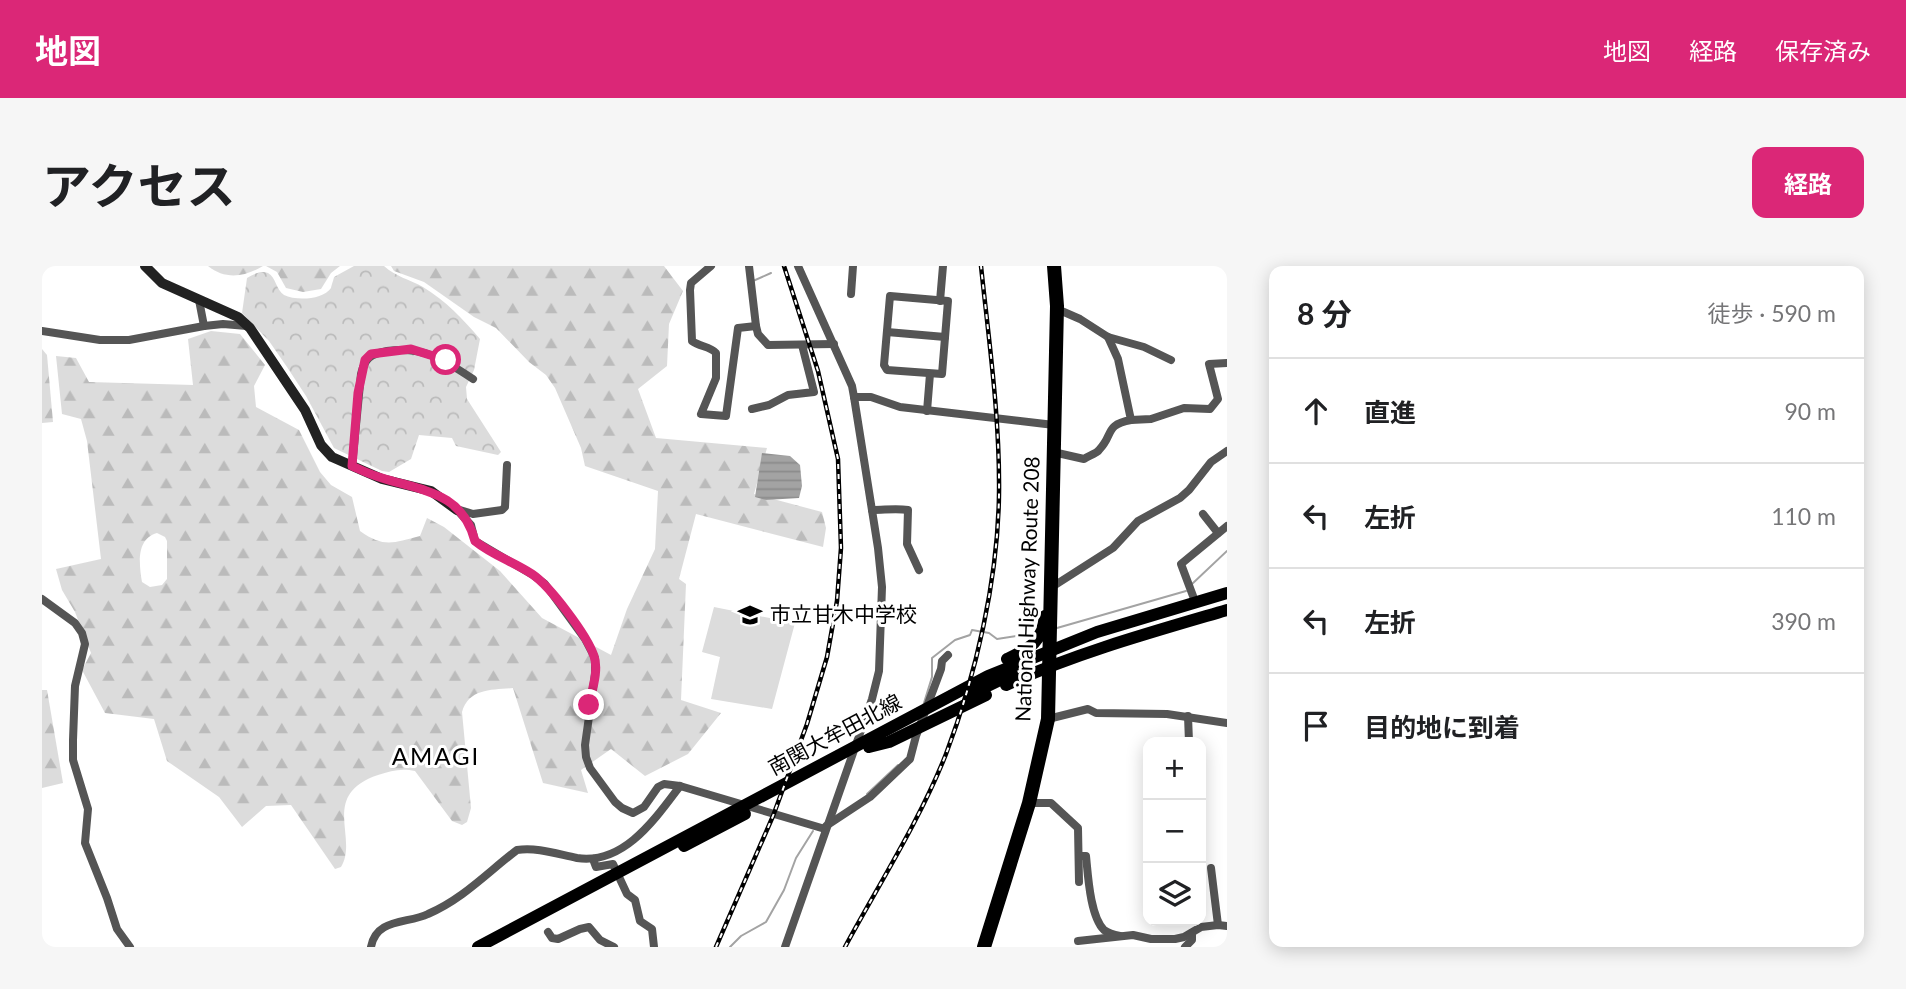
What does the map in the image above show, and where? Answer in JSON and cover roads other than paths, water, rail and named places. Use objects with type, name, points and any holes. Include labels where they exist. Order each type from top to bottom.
[{"type":"highway","name":"National Highway Route 208","points":[[984,947],[1029,803],[1048,719],[1057,309],[1054,266]]},
{"type":"main road","points":[[895,725],[958,685],[1027,649],[1040,638],[1045,620],[1047,594],[1049,504],[1054,455]]},
{"type":"main road","points":[[1051,641],[1135,612],[1227,586]]},
{"type":"main road","name":"南関大牟田北線","points":[[495,947],[988,676],[1097,632],[1227,593]]},
{"type":"main road","name":"南関大牟田北線","points":[[723,821],[958,700],[1059,654],[1227,602]]},
{"type":"main road","points":[[869,747],[899,737],[1051,666],[1227,610]]},
{"type":"main road","name":"南関大牟田北線","points":[[478,947],[620,876]]},
{"type":"street","points":[[145,266],[162,283],[238,317],[247,326],[306,410],[325,451],[332,457],[382,478],[431,491],[457,510],[471,525],[475,541],[545,584],[585,639],[595,658],[586,757],[590,768],[622,808],[633,813],[644,807],[658,787],[664,784],[680,786],[826,828]]},
{"type":"street","points":[[711,266],[691,283],[690,290],[692,341],[698,346],[712,348],[716,353],[716,378],[701,414],[726,416],[738,328],[756,327]]},
{"type":"street","points":[[749,266],[756,327],[758,334],[768,345],[834,344]]},
{"type":"street","points":[[785,947],[872,699],[879,671],[882,587],[852,386],[798,266]]},
{"type":"street","points":[[851,294],[853,266]]},
{"type":"street","points":[[940,301],[943,266]]},
{"type":"street","points":[[890,296],[948,301],[942,374],[887,370],[884,365],[887,332],[890,296]]},
{"type":"street","points":[[199,300],[204,326]]},
{"type":"street","points":[[1057,309],[1080,319],[1108,337],[1144,347],[1171,360]]},
{"type":"street","points":[[42,331],[100,340],[129,341],[204,326],[247,326]]},
{"type":"street","points":[[887,332],[945,337]]},
{"type":"street","points":[[1108,337],[1118,359],[1131,420]]},
{"type":"street","points":[[752,409],[769,405],[788,395],[814,392],[802,345]]},
{"type":"street","points":[[352,466],[361,374],[365,360],[371,354],[411,349],[446,360],[473,379]]},
{"type":"street","points":[[1054,455],[1084,459],[1099,450],[1117,423],[1151,419],[1184,408],[1210,409],[1217,399],[1209,364],[1227,363]]},
{"type":"street","points":[[928,411],[930,374]]},
{"type":"street","points":[[854,397],[871,397],[900,407],[928,411],[1054,425]]},
{"type":"street","points":[[1052,586],[1113,548],[1138,521],[1180,498],[1211,462],[1227,451]]},
{"type":"street","points":[[457,510],[473,514],[502,510],[506,507],[507,465]]},
{"type":"street","points":[[872,510],[908,510],[907,544],[919,570]]},
{"type":"street","points":[[1203,514],[1218,533]]},
{"type":"street","points":[[1193,596],[1181,564],[1227,526]]},
{"type":"street","points":[[42,599],[75,623],[85,644],[75,686],[73,740],[73,760],[88,809],[85,843],[117,929],[130,947]]},
{"type":"street","points":[[826,828],[870,797],[910,759],[942,661],[948,655]]},
{"type":"street","points":[[1048,719],[1088,709],[1096,713],[1188,716],[1227,723]]},
{"type":"street","points":[[1188,716],[1189,737]]},
{"type":"street","points":[[371,947],[383,927],[426,915],[446,905],[467,892],[517,850],[593,859],[611,855],[651,825],[680,786]]},
{"type":"street","points":[[1029,803],[1051,803],[1078,828],[1079,882]]},
{"type":"street","points":[[1079,856],[1086,856],[1089,886],[1098,921],[1104,931],[1120,936],[1175,939],[1201,928],[1223,925],[1211,868]]},
{"type":"street","points":[[593,859],[596,867],[613,864],[627,894],[635,900],[640,921],[652,929],[654,947]]},
{"type":"street","points":[[548,932],[552,938],[558,939],[584,927],[589,928],[600,940],[614,947]]},
{"type":"street","points":[[1185,947],[1192,940],[1192,933]]},
{"type":"street","points":[[1077,940],[1112,939],[1120,936]]},
{"type":"waterway","points":[[753,281],[771,273]]},
{"type":"waterway","points":[[1192,584],[1227,551]]},
{"type":"waterway","points":[[1057,628],[1186,591]]},
{"type":"waterway","points":[[923,706],[932,677],[932,658],[955,640],[970,635],[972,630],[989,633],[997,639],[1035,633]]},
{"type":"waterway","points":[[867,794],[898,765]]},
{"type":"waterway","points":[[730,947],[741,936],[766,922],[784,890],[796,858],[813,831]]},
{"type":"railway","points":[[716,947],[773,816],[807,724],[827,657],[837,601],[841,548],[838,459],[818,371],[784,266]]},
{"type":"railway","points":[[845,947],[912,827],[946,754],[967,692],[990,593],[998,526],[999,466],[981,266]]},
{"type":"place","name":"市立甘木中学校","points":[[750,615]]},
{"type":"district","name":"AMAGI","points":[[436,757]]}]
